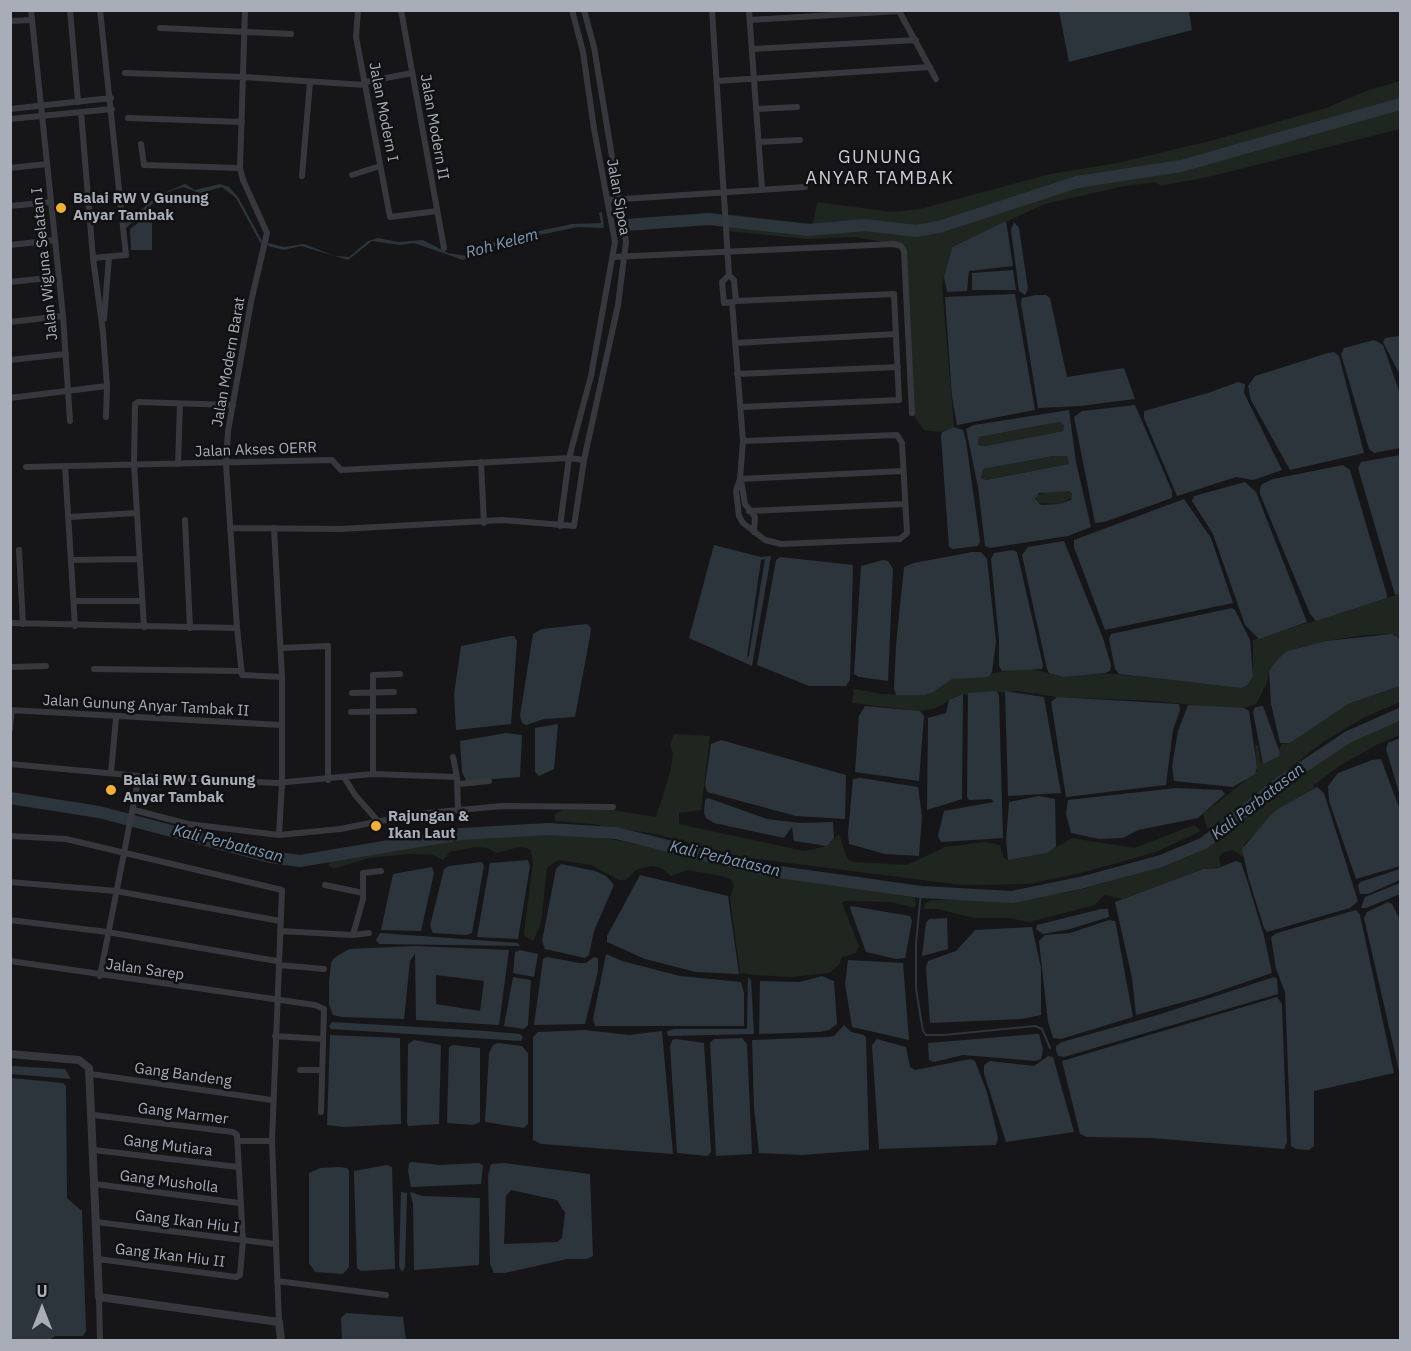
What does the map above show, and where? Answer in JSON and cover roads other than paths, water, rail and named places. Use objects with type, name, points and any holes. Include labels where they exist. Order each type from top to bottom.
[{"type":"street","name":"Jalan Wiguna Selatan I","points":[[31,10],[63,316],[70,392],[70,421]]},
{"type":"street","points":[[70,10],[78,102]]},
{"type":"street","points":[[93,258],[126,255],[100,10]]},
{"type":"street","name":"Jalan Modern Barat","points":[[241,671],[226,464],[233,405],[266,229],[243,180],[240,168],[245,10]]},
{"type":"street","name":"Jalan Modern I","points":[[358,10],[356,37],[390,217],[437,211]]},
{"type":"street","name":"Jalan Modern II","points":[[401,10],[444,248]]},
{"type":"street","name":"Jalan Sipoa","points":[[560,526],[569,458],[591,376],[615,242],[583,52],[572,10]]},
{"type":"street","points":[[230,528],[341,529],[515,520],[574,526],[584,460],[618,305],[626,242],[594,48],[584,10]]},
{"type":"street","points":[[712,10],[729,254],[729,275],[723,282],[724,303],[894,294],[899,400],[741,407]]},
{"type":"street","points":[[749,10],[762,189]]},
{"type":"street","points":[[750,20],[899,11],[936,79]]},
{"type":"street","points":[[10,21],[32,20]]},
{"type":"street","points":[[160,28],[291,34]]},
{"type":"street","points":[[752,49],[916,40]]},
{"type":"street","points":[[717,81],[930,67]]},
{"type":"street","points":[[125,73],[365,84],[412,73]]},
{"type":"street","points":[[302,176],[310,82]]},
{"type":"street","points":[[10,109],[111,98]]},
{"type":"street","points":[[756,110],[796,107]]},
{"type":"street","points":[[10,119],[112,109]]},
{"type":"street","points":[[81,112],[93,258],[103,332],[107,386],[106,417]]},
{"type":"street","points":[[128,118],[243,122]]},
{"type":"street","points":[[759,142],[800,140]]},
{"type":"street","points":[[141,144],[144,165],[240,168]]},
{"type":"street","points":[[10,168],[46,164]]},
{"type":"street","points":[[352,176],[380,166]]},
{"type":"street","points":[[608,200],[805,187]]},
{"type":"street","points":[[10,206],[51,202]]},
{"type":"street","points":[[10,245],[55,240]]},
{"type":"street","points":[[613,257],[729,254],[894,244],[901,246],[904,251],[912,413]]},
{"type":"street","points":[[103,332],[109,257]]},
{"type":"street","points":[[729,275],[734,280],[735,343],[743,441],[736,505],[743,523],[765,540],[781,544],[900,539],[907,533],[902,443],[897,435],[743,441]]},
{"type":"street","points":[[10,282],[58,276]]},
{"type":"street","points":[[10,322],[63,316]]},
{"type":"street","points":[[735,343],[896,334]]},
{"type":"street","points":[[10,360],[66,354]]},
{"type":"street","points":[[737,374],[898,367]]},
{"type":"street","points":[[10,398],[107,386]]},
{"type":"street","points":[[144,627],[138,559],[134,464],[135,404],[233,405]]},
{"type":"street","points":[[178,464],[180,404]]},
{"type":"street","points":[[484,523],[481,462],[569,458],[584,460]]},
{"type":"street","name":"Jalan Akses OERR","points":[[26,467],[332,460],[342,470],[481,462]]},
{"type":"street","points":[[65,466],[75,626]]},
{"type":"street","points":[[740,479],[903,471]]},
{"type":"street","points":[[740,479],[749,511],[755,517],[754,532]]},
{"type":"street","points":[[749,511],[905,504]]},
{"type":"street","points":[[69,517],[137,513]]},
{"type":"street","points":[[185,520],[190,628]]},
{"type":"street","points":[[274,528],[282,677],[279,835]]},
{"type":"street","points":[[19,550],[23,624]]},
{"type":"street","points":[[72,560],[138,559]]},
{"type":"street","points":[[74,601],[142,601]]},
{"type":"street","points":[[10,623],[237,628]]},
{"type":"street","points":[[281,648],[328,646],[328,780]]},
{"type":"street","points":[[10,667],[46,666]]},
{"type":"street","points":[[94,669],[241,671],[242,675],[282,677]]},
{"type":"street","points":[[373,774],[373,675],[400,674]]},
{"type":"street","points":[[352,693],[394,692]]},
{"type":"street","points":[[10,729],[11,710]]},
{"type":"street","name":"Jalan Gunung Anyar Tambak II","points":[[11,710],[116,718],[281,725]]},
{"type":"street","points":[[351,712],[414,711]]},
{"type":"street","points":[[111,773],[116,718]]},
{"type":"street","points":[[453,757],[458,780],[458,810]]},
{"type":"street","points":[[10,764],[139,776],[279,783],[373,774],[489,781]]},
{"type":"street","points":[[100,976],[139,776]]},
{"type":"street","points":[[344,777],[355,795],[377,820]]},
{"type":"street","points":[[133,812],[188,825],[279,835],[340,829],[377,820],[502,806],[613,807]]},
{"type":"street","points":[[10,836],[66,839],[280,889],[280,921],[283,931],[278,963],[278,1036],[272,1100],[272,1141],[281,1341]]},
{"type":"street","points":[[353,935],[363,893],[363,873],[381,871]]},
{"type":"street","points":[[10,882],[116,891],[280,921]]},
{"type":"street","points":[[325,885],[363,893]]},
{"type":"street","points":[[10,920],[107,932],[288,965],[324,969]]},
{"type":"street","points":[[283,931],[353,935],[369,933]]},
{"type":"street","name":"Jalan Sarep","points":[[10,962],[324,1009],[323,1039]]},
{"type":"street","points":[[278,1036],[323,1039],[321,1112]]},
{"type":"street","points":[[10,1054],[79,1060],[90,1068],[102,1340]]},
{"type":"street","points":[[300,1071],[321,1070]]},
{"type":"street","name":"Gang Bandeng","points":[[91,1074],[272,1100]]},
{"type":"street","name":"Gang Marmer","points":[[93,1115],[233,1132],[240,1141],[239,1203],[243,1241]]},
{"type":"street","points":[[240,1141],[272,1141]]},
{"type":"street","name":"Gang Mutiara","points":[[94,1150],[238,1167]]},
{"type":"street","name":"Gang Musholla","points":[[95,1184],[239,1203]]},
{"type":"street","name":"Gang Ikan Hiu I","points":[[96,1222],[275,1244]]},
{"type":"street","name":"Gang Ikan Hiu II","points":[[98,1259],[236,1277],[240,1275],[243,1241]]},
{"type":"street","points":[[277,1281],[386,1295]]},
{"type":"street","points":[[99,1297],[279,1322]]},
{"type":"waterway","points":[[626,225],[709,219],[808,230],[865,225],[916,231],[939,227],[1077,182],[1181,166],[1400,104]]},
{"type":"waterway","name":"Kali Perbatasan","points":[[10,798],[99,812],[270,857],[300,861],[461,834],[548,829],[616,833],[765,870],[921,892],[1012,897],[1080,883],[1161,861],[1204,843],[1282,781],[1348,737],[1400,714]]},
{"type":"waterway","points":[[921,892],[916,944],[916,989],[923,1031],[926,1035],[1035,1026],[1042,1029],[1050,1048]]},
{"type":"place","name":"Balai RW V Gunung Anyar Tambak","points":[[61,208]]},
{"type":"place","name":"Balai RW I Gunung Anyar Tambak","points":[[111,790]]},
{"type":"place","name":"Rajungan & Ikan Laut","points":[[376,826]]},
{"type":"district","name":"GUNUNG ANYAR TAMBAK","points":[[880,168]]},
{"type":"water label","name":"Roh Kelem","points":[[502,244]]}]
